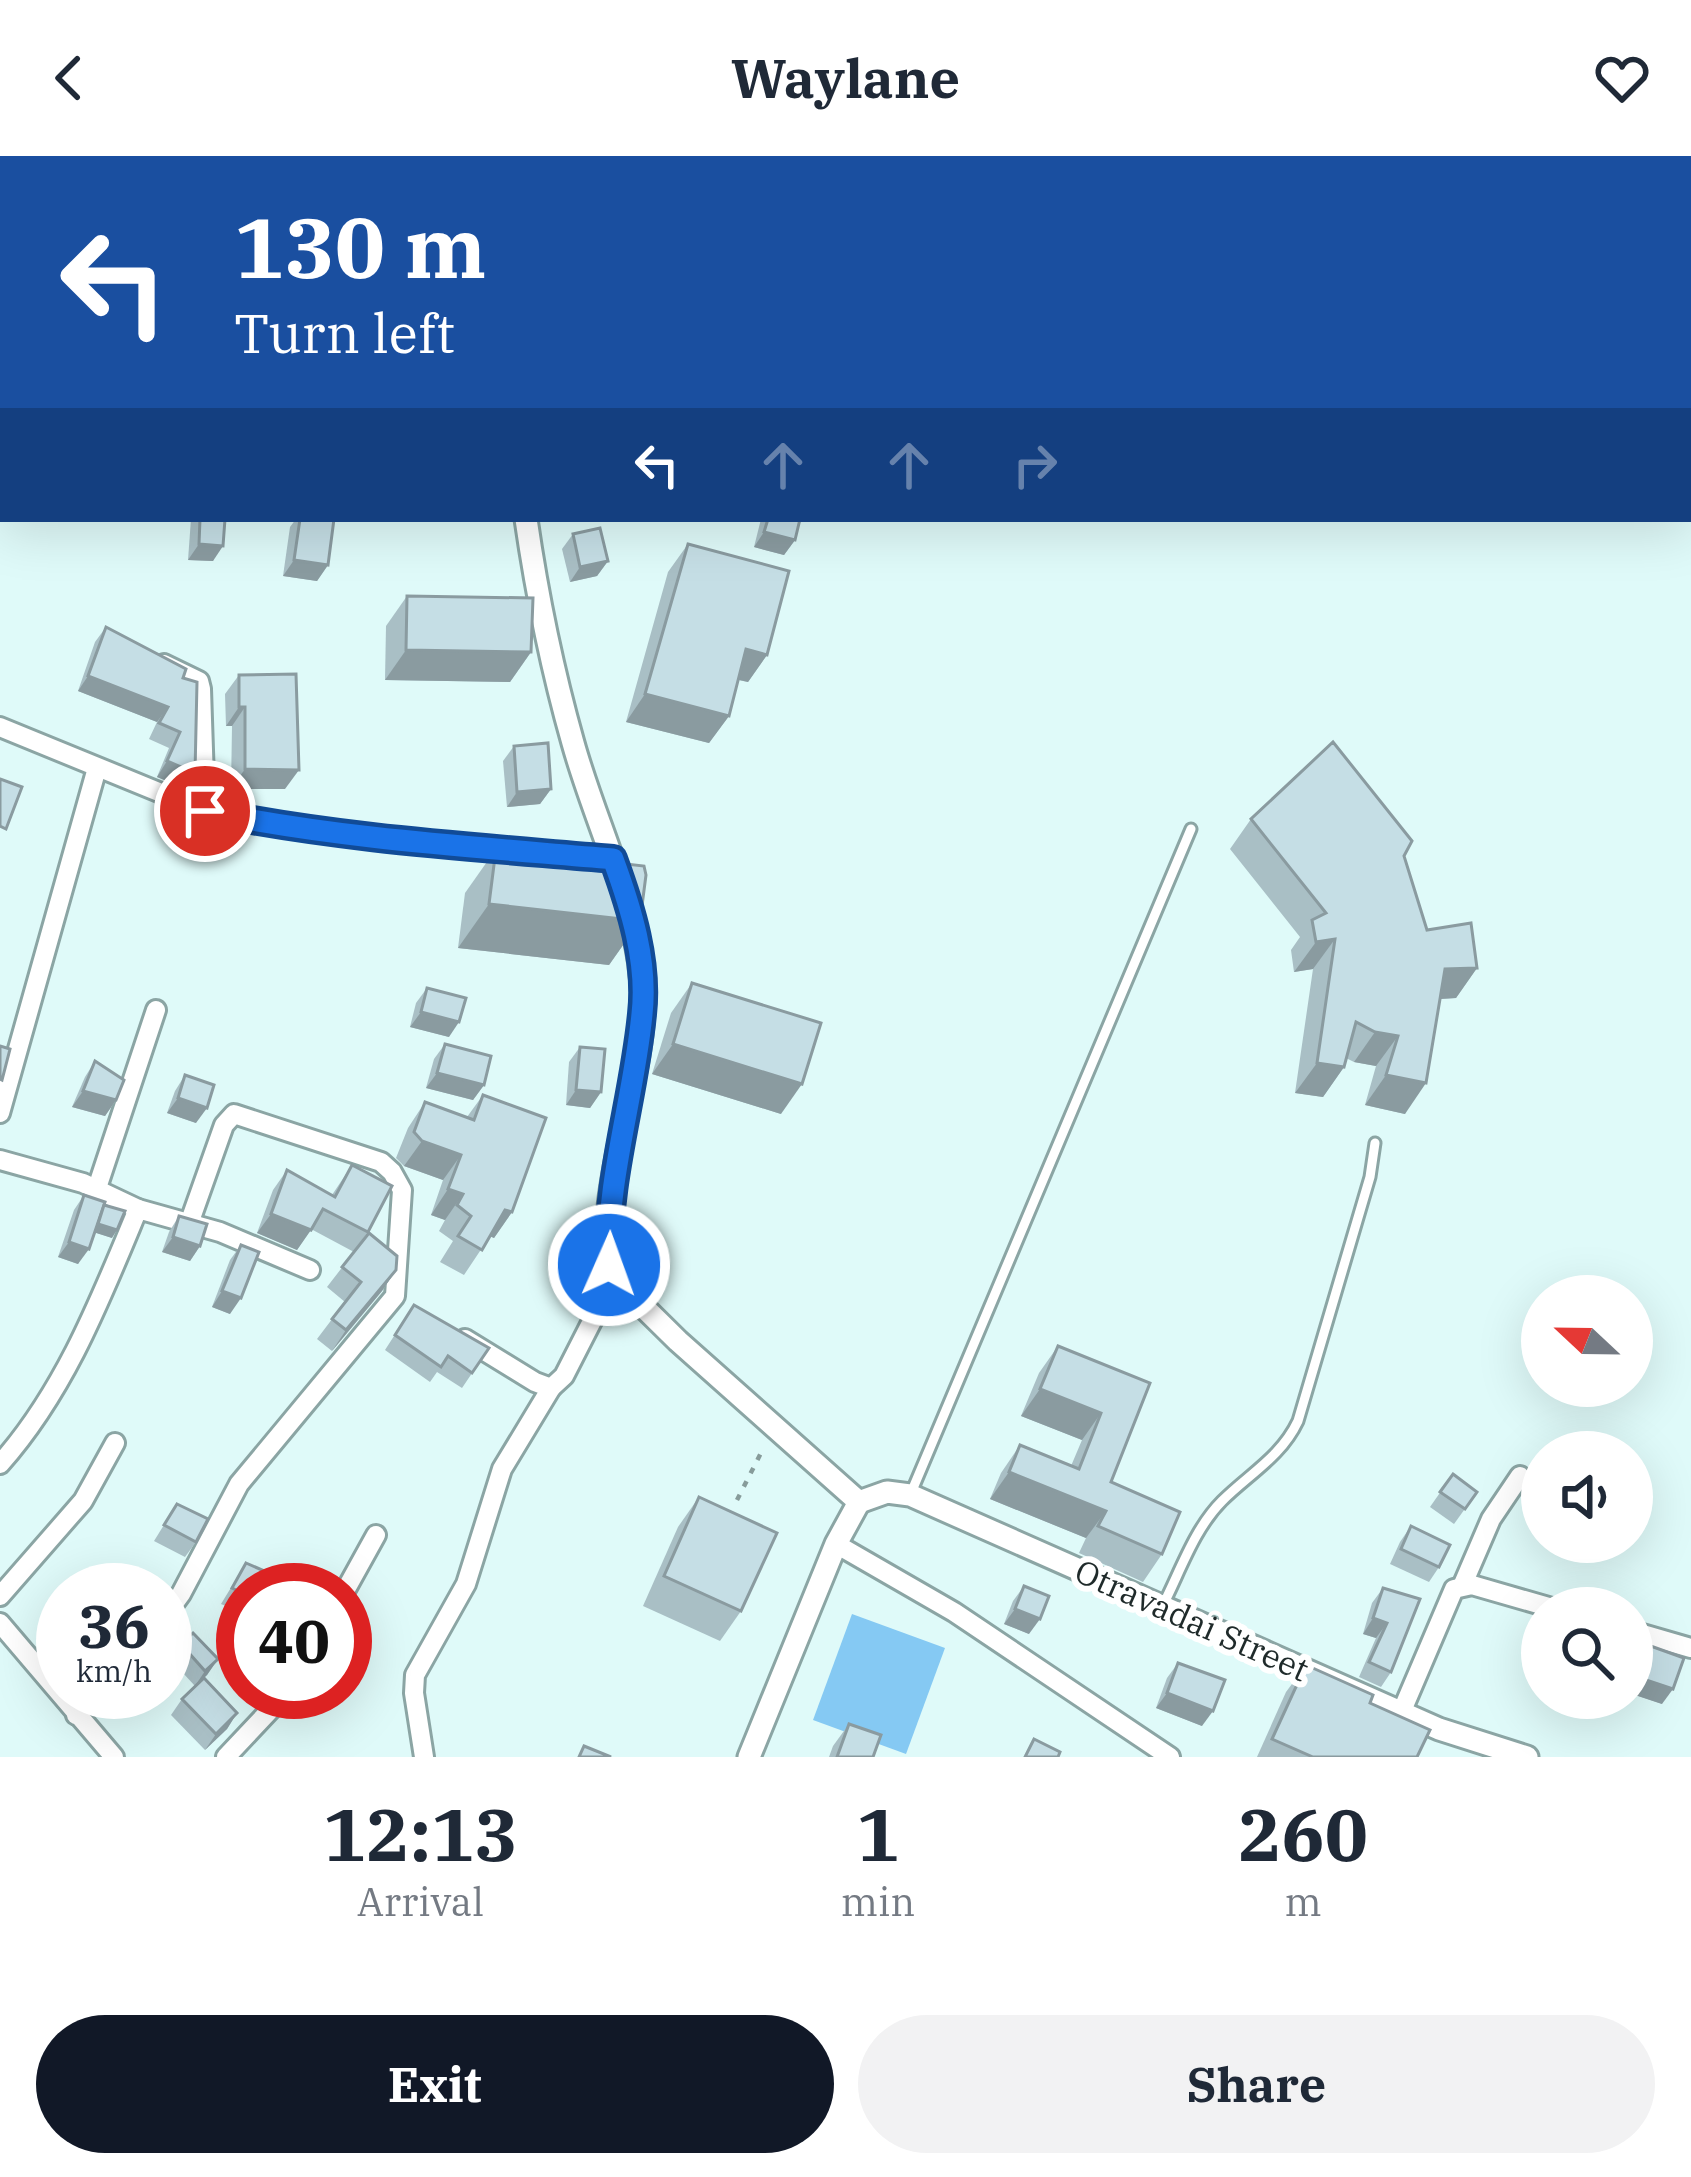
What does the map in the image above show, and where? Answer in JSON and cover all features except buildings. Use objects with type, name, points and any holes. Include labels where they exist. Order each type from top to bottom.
[{"type":"street","points":[[0,165],[0,182]]},
{"type":"street","points":[[526,522],[539,608],[574,746],[635,922],[643,1010],[613,1190],[609,1265],[614,1278],[678,1341],[859,1502]]},
{"type":"street","points":[[145,655],[199,681],[205,811]]},
{"type":"street","points":[[2,734],[205,811],[448,845],[613,859]]},
{"type":"street","points":[[0,1113],[98,768]]},
{"type":"street","points":[[97,1189],[156,1010]]},
{"type":"street","points":[[190,1221],[224,1125],[235,1114],[381,1162],[402,1190],[399,1298],[239,1484],[192,1573]]},
{"type":"street","points":[[0,1160],[97,1189],[138,1209],[190,1221],[310,1270]]},
{"type":"street","points":[[0,1464],[39,1412],[86,1333],[138,1209]]},
{"type":"street","points":[[424,1757],[415,1675],[466,1584],[502,1469],[551,1388],[564,1376],[614,1278]]},
{"type":"street","points":[[443,1325],[551,1388]]},
{"type":"street","points":[[0,1596],[82,1501],[115,1443]]},
{"type":"street","points":[[1401,1713],[1447,1600],[1463,1584],[1491,1520],[1520,1476]]},
{"type":"street","points":[[749,1757],[836,1544],[859,1502],[887,1492],[910,1495]]},
{"type":"street","name":"Otravadai Street","points":[[910,1495],[1439,1730],[1527,1757]]},
{"type":"street","points":[[360,1563],[376,1535]]},
{"type":"street","points":[[836,1544],[953,1612],[1170,1757]]},
{"type":"street","points":[[1463,1584],[1521,1600]]},
{"type":"street","points":[[0,1623],[36,1666]]},
{"type":"street","points":[[1653,1637],[1691,1648]]},
{"type":"street","points":[[80,1719],[114,1757]]},
{"type":"street","points":[[226,1757],[262,1719]]},
{"type":"street","points":[[1127,1757],[1139,1737]]},
{"type":"lane","points":[[910,1495],[1191,829]]},
{"type":"lane","points":[[1162,1606],[1206,1521],[1288,1442],[1298,1421],[1370,1178],[1375,1143]]},
{"type":"path","points":[[737,1500],[778,1427]]},
{"type":"water","points":[[852,1614],[945,1648],[906,1754],[813,1720]]},
{"type":"route","points":[[205,811],[448,845],[613,859],[635,922],[643,1010],[613,1190],[609,1265]]}]
